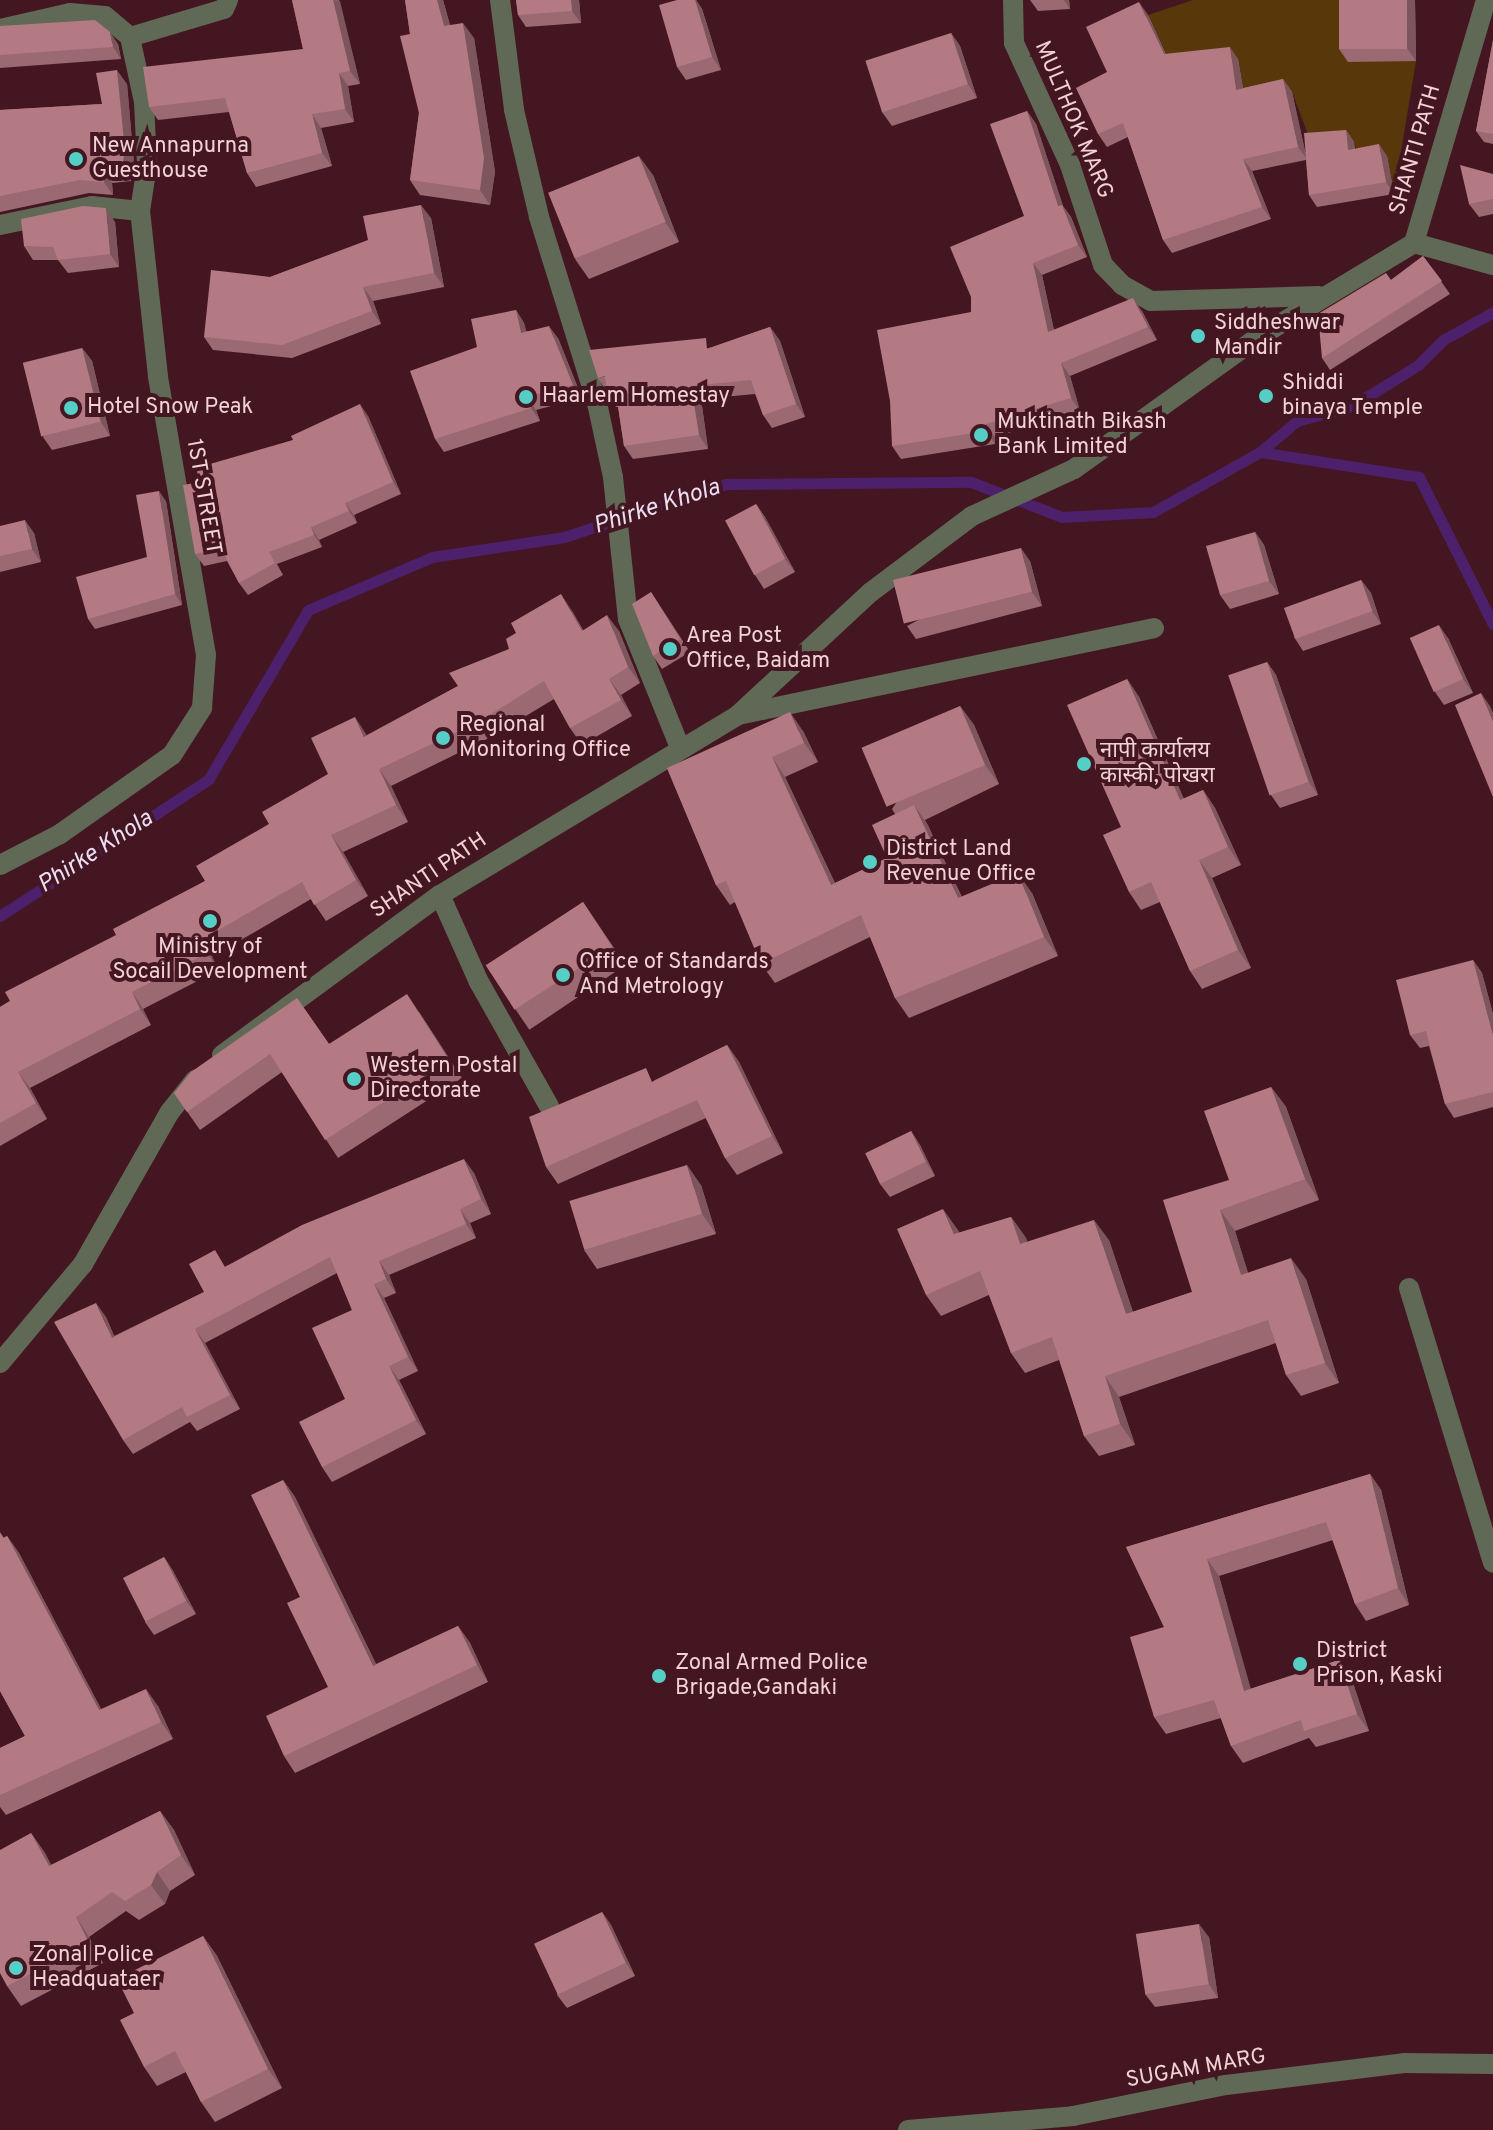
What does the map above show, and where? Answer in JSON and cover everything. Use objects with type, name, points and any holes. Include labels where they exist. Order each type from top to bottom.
[{"type":"street","points":[[0,29],[70,13],[105,16],[130,37],[212,14],[224,9],[228,0]]},
{"type":"street","points":[[500,0],[514,110],[539,217],[597,403],[613,477],[628,619],[680,748]]},
{"type":"street","name":"MULTHOK MARG","points":[[1013,0],[1014,43],[1070,165],[1103,265],[1122,285],[1151,301],[1321,296]]},
{"type":"street","name":"SHANTI PATH","points":[[0,1363],[83,1264],[191,1084],[244,1035],[440,895],[738,715],[871,592],[972,516],[1074,469],[1169,397],[1321,296],[1414,243],[1486,0]]},
{"type":"street","name":"1ST STREET","points":[[0,865],[60,834],[172,755],[202,708],[206,655],[158,376],[140,211],[147,165],[144,102],[130,37]]},
{"type":"street","points":[[0,225],[92,206],[140,211]]},
{"type":"street","points":[[1414,243],[1493,265]]},
{"type":"street","points":[[738,715],[1154,628]]},
{"type":"street","points":[[440,895],[479,982],[549,1106]]},
{"type":"street","points":[[1409,1288],[1493,1562]]},
{"type":"street","name":"SUGAM MARG","points":[[908,2130],[1073,2116],[1226,2085],[1404,2063],[1493,2064]]},
{"type":"shaded area","points":[[1193,0],[1346,0],[1348,61],[1416,61],[1394,194],[1361,160],[1354,142],[1312,145],[1292,92],[1254,100],[1167,55],[1148,15]]},
{"type":"building","points":[[292,0],[333,0],[350,71],[339,73],[345,109],[312,114],[322,153],[247,173],[225,98],[149,107],[143,67],[303,49]]},
{"type":"building","points":[[405,0],[437,0],[444,26],[463,23],[484,158],[480,190],[410,180],[419,113],[400,36],[410,34]]},
{"type":"building","points":[[516,0],[571,0],[572,11],[518,15]]},
{"type":"building","points":[[677,0],[695,0],[712,57],[677,67],[659,5]]},
{"type":"building","points":[[1339,0],[1407,0],[1407,49],[1339,49]]},
{"type":"building","points":[[1139,2],[1164,54],[1230,47],[1236,90],[1283,79],[1298,147],[1243,159],[1262,207],[1163,240],[1123,123],[1098,134],[1076,88],[1107,72],[1086,27]]},
{"type":"building","points":[[95,20],[110,32],[113,47],[0,55],[0,26]]},
{"type":"building","points":[[951,33],[968,84],[882,112],[865,61]]},
{"type":"building","points":[[1493,40],[1493,134],[1476,131]]},
{"type":"building","points":[[117,70],[125,151],[122,167],[103,170],[104,182],[80,180],[0,196],[0,110],[102,104],[96,73]]},
{"type":"building","points":[[1027,111],[1058,206],[1062,205],[1078,245],[1033,263],[1048,332],[1133,298],[1148,327],[1061,363],[1071,398],[986,424],[986,431],[892,446],[890,401],[877,330],[971,312],[971,297],[950,247],[1024,216],[990,124]]},
{"type":"building","points":[[1346,130],[1348,150],[1379,144],[1386,182],[1309,195],[1304,133]]},
{"type":"building","points":[[639,156],[666,222],[575,259],[548,193]]},
{"type":"building","points":[[1460,165],[1493,174],[1493,199],[1469,204]]},
{"type":"building","points":[[421,205],[434,273],[363,287],[372,311],[282,345],[204,337],[211,270],[270,277],[368,240],[363,216]]},
{"type":"building","points":[[83,206],[106,208],[110,254],[58,260],[53,247],[24,246],[21,219]]},
{"type":"building","points":[[1423,256],[1442,281],[1322,358],[1318,314],[1386,273],[1391,280]]},
{"type":"building","points":[[516,310],[521,333],[549,326],[573,385],[527,397],[531,408],[435,439],[410,371],[477,347],[471,319]]},
{"type":"building","points":[[770,327],[796,404],[763,415],[751,380],[691,386],[699,435],[624,446],[616,393],[607,394],[605,376],[598,378],[589,350],[706,338],[707,349]]},
{"type":"building","points":[[82,348],[100,422],[41,436],[23,363]]},
{"type":"building","points":[[360,404],[393,482],[345,503],[349,511],[311,527],[314,535],[269,552],[275,563],[239,583],[221,548],[195,554],[183,485],[200,482],[196,468],[293,440],[291,436]]},
{"type":"building","points":[[159,491],[175,594],[88,619],[76,577],[147,557],[136,495]]},
{"type":"building","points":[[756,504],[785,559],[754,575],[725,520]]},
{"type":"building","points":[[25,520],[32,549],[0,556],[0,526]]},
{"type":"building","points":[[1255,532],[1269,581],[1220,595],[1206,546]]},
{"type":"building","points":[[1021,548],[1032,592],[904,624],[893,580]]},
{"type":"building","points":[[1361,580],[1372,611],[1295,639],[1284,608]]},
{"type":"building","points":[[651,592],[680,639],[653,656],[632,604]]},
{"type":"building","points":[[561,594],[582,631],[607,615],[628,667],[609,679],[621,700],[570,728],[544,681],[480,721],[379,769],[396,805],[331,835],[356,880],[314,905],[302,882],[201,940],[207,953],[132,992],[140,1009],[18,1072],[36,1103],[0,1123],[0,1007],[10,1001],[5,992],[116,935],[113,929],[205,881],[196,866],[269,824],[262,812],[328,774],[311,738],[355,717],[364,737],[458,686],[449,673],[509,649],[506,639],[516,633],[511,623]]},
{"type":"building","points":[[1439,625],[1463,679],[1434,692],[1410,638]]},
{"type":"building","points":[[1267,662],[1308,782],[1270,795],[1228,675]]},
{"type":"building","points":[[1127,679],[1180,800],[1203,790],[1228,847],[1199,860],[1238,950],[1190,971],[1151,882],[1129,892],[1103,835],[1121,827],[1067,705]]},
{"type":"building","points":[[1481,693],[1493,721],[1493,797],[1455,705]]},
{"type":"building","points":[[960,706],[985,765],[887,807],[862,748]]},
{"type":"building","points":[[790,712],[804,743],[772,757],[831,885],[887,858],[872,825],[914,805],[958,898],[1018,873],[1044,937],[895,998],[861,915],[761,964],[726,881],[716,885],[667,768]]},
{"type":"building","points":[[583,902],[612,946],[515,1010],[486,965]]},
{"type":"building","points":[[1473,960],[1493,1036],[1493,1092],[1445,1104],[1426,1031],[1410,1035],[1396,980]]},
{"type":"building","points":[[407,994],[449,1060],[325,1140],[270,1054],[187,1112],[174,1093],[191,1072],[297,998],[329,1044]]},
{"type":"building","points":[[727,1045],[772,1136],[725,1158],[697,1100],[546,1167],[529,1117],[646,1068],[652,1082]]},
{"type":"building","points":[[1271,1087],[1305,1179],[1220,1210],[1241,1275],[1291,1258],[1325,1363],[1286,1375],[1268,1320],[1105,1376],[1120,1424],[1084,1436],[1052,1337],[1011,1353],[980,1271],[926,1295],[897,1229],[943,1209],[954,1234],[1011,1217],[1020,1244],[1094,1220],[1126,1314],[1192,1292],[1163,1200],[1229,1180],[1204,1111]]},
{"type":"building","points":[[911,1131],[926,1162],[880,1184],[865,1153]]},
{"type":"building","points":[[464,1159],[481,1199],[460,1209],[466,1224],[379,1261],[386,1279],[374,1284],[408,1357],[389,1366],[416,1420],[322,1467],[299,1422],[345,1399],[312,1328],[352,1310],[330,1257],[195,1329],[230,1395],[187,1417],[182,1407],[123,1440],[54,1322],[96,1303],[112,1338],[204,1292],[189,1264],[215,1250],[225,1267],[302,1225]]},
{"type":"building","points":[[687,1165],[702,1214],[584,1250],[569,1201]]},
{"type":"building","points":[[1370,1474],[1398,1588],[1355,1604],[1326,1522],[1207,1559],[1244,1691],[1339,1660],[1357,1714],[1304,1731],[1301,1720],[1231,1746],[1214,1700],[1154,1717],[1130,1637],[1164,1627],[1126,1547]]},
{"type":"building","points":[[283,1480],[373,1666],[458,1626],[477,1665],[284,1756],[266,1716],[328,1687],[287,1603],[300,1597],[251,1495]]},
{"type":"building","points":[[0,1533],[3,1538],[7,1536],[99,1710],[146,1689],[161,1722],[0,1795],[0,1748],[25,1736],[0,1691]]},
{"type":"building","points":[[164,1557],[186,1601],[145,1622],[123,1578]]},
{"type":"building","points":[[160,1811],[181,1855],[157,1872],[151,1885],[125,1901],[112,1892],[76,1917],[89,1943],[7,1986],[0,1973],[0,1850],[31,1833],[49,1866]]},
{"type":"building","points":[[602,1912],[626,1963],[558,1994],[534,1944]]},
{"type":"building","points":[[1199,1924],[1209,1984],[1145,1994],[1136,1934]]},
{"type":"building","points":[[203,1936],[268,2069],[201,2102],[175,2051],[144,2067],[120,2020],[134,2013],[117,1979]]},
{"type":"waterway","points":[[1260,452],[1297,421],[1352,406],[1418,365],[1443,340],[1493,312]]},
{"type":"waterway","name":"Phirke Khola","points":[[0,916],[208,780],[308,610],[432,557],[564,537],[726,484],[971,482],[1062,517],[1153,512],[1260,452],[1419,477],[1493,624]]},
{"type":"place","name":"New Annapurna Guesthouse","points":[[76,159]]},
{"type":"place","name":"Siddheshwar Mandir","points":[[1198,336]]},
{"type":"place","name":"Shiddi binaya Temple","points":[[1266,396]]},
{"type":"place","name":"Haarlem Homestay","points":[[526,397]]},
{"type":"place","name":"Hotel Snow Peak","points":[[71,408]]},
{"type":"place","name":"Muktinath Bikash Bank Limited","points":[[981,435]]},
{"type":"place","name":"Area Post Office, Baidam","points":[[670,649]]},
{"type":"place","name":"Regional Monitoring Office","points":[[443,738]]},
{"type":"place","name":"नापी कार्यालय कास्की, पोखरा","points":[[1084,764]]},
{"type":"place","name":"District Land Revenue Office","points":[[870,862]]},
{"type":"place","name":"Ministry of Socail Development","points":[[210,921]]},
{"type":"place","name":"Office of Standards And Metrology","points":[[563,975]]},
{"type":"place","name":"Western Postal Directorate","points":[[354,1079]]},
{"type":"place","name":"District Prison, Kaski","points":[[1300,1664]]},
{"type":"place","name":"Zonal Armed Police Brigade,Gandaki","points":[[659,1676]]},
{"type":"place","name":"Zonal Police Headquataer","points":[[16,1968]]}]
